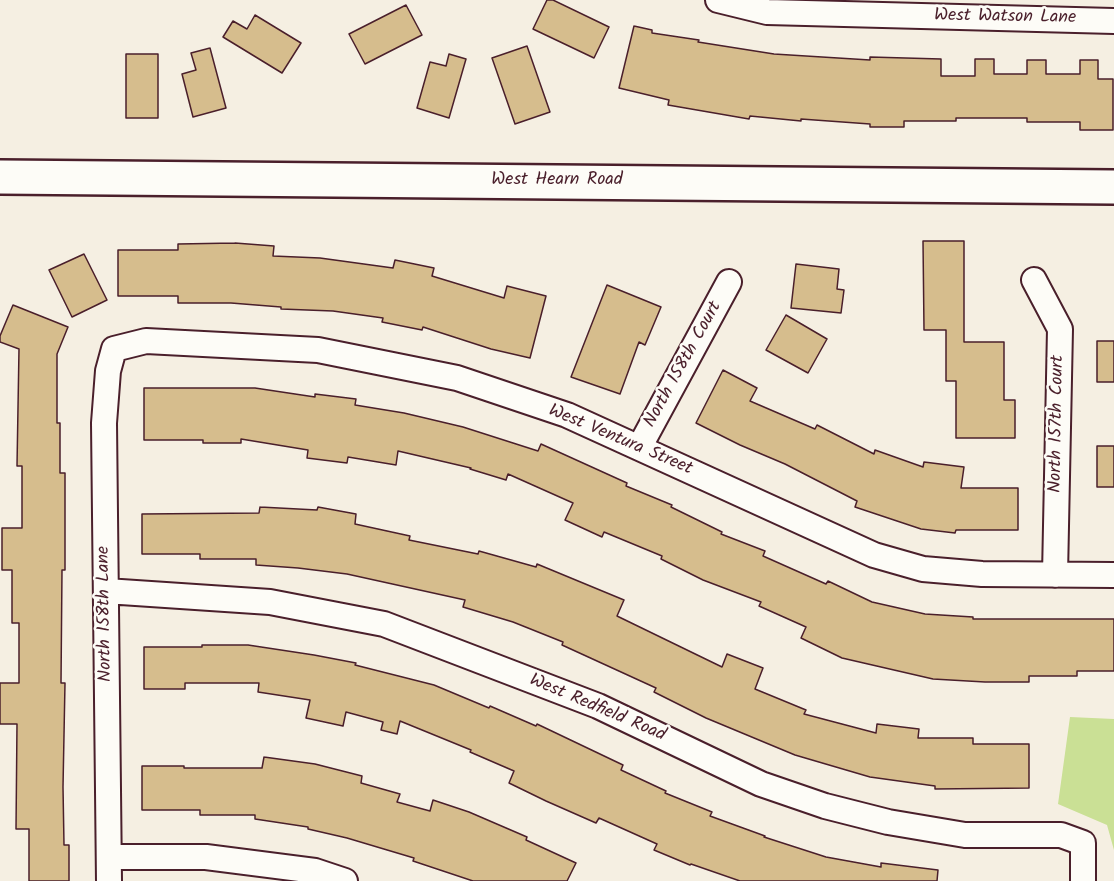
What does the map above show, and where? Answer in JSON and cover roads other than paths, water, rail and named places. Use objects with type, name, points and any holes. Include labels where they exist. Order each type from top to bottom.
[{"type":"street","name":"West Watson Lane","points":[[718,0],[766,12],[1114,21]]},
{"type":"street","name":"West Hearn Road","points":[[0,177],[1114,187]]},
{"type":"street","name":"North 157th Court","points":[[1034,280],[1060,329],[1055,575]]},
{"type":"street","name":"North 158th Court","points":[[639,448],[729,282]]},
{"type":"street","name":"West Ventura Street","points":[[114,349],[146,341],[318,350],[458,378],[567,415],[874,555],[923,569],[982,574],[1114,575]]},
{"type":"street","name":"North 158th Lane","points":[[109,869],[104,423],[108,371],[114,349]]},
{"type":"street","name":"West Redfield Road","points":[[106,591],[270,602],[384,624],[598,706],[761,784],[825,806],[888,822],[965,835],[1061,835],[1083,843],[1083,881]]},
{"type":"street","points":[[109,869],[206,857],[315,871],[345,881]]}]
